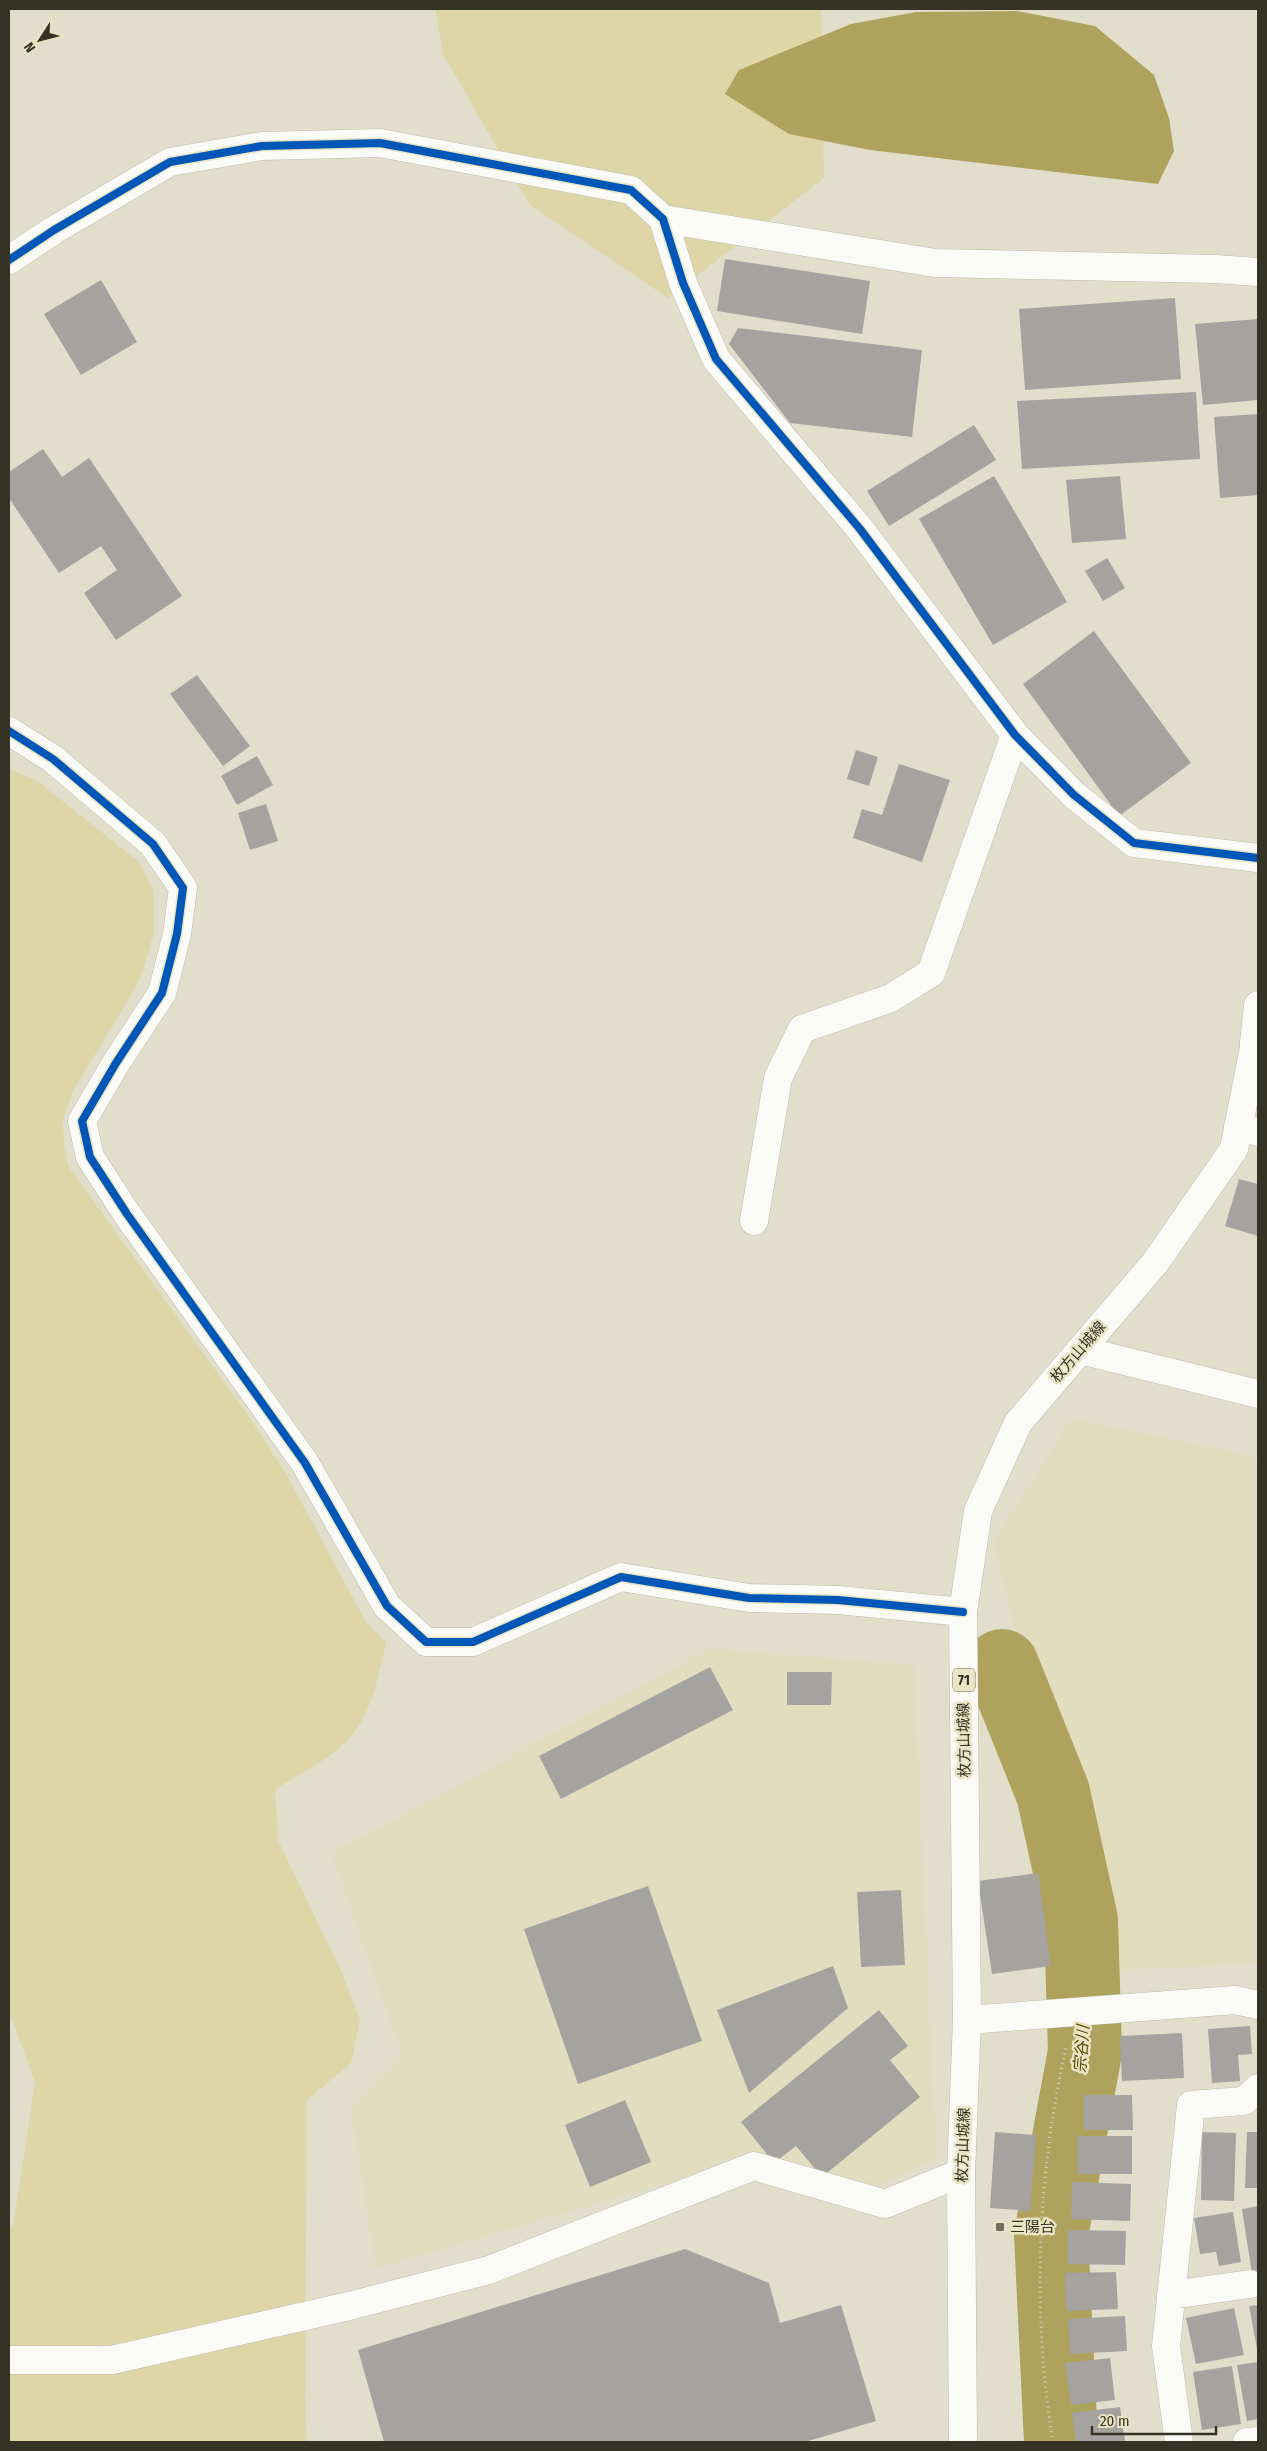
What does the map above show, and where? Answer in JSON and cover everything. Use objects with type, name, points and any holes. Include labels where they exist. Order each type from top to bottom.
[{"type":"street","points":[[9,260],[54,230],[170,162],[262,146],[380,143],[632,190],[663,219],[683,283],[716,358],[860,529],[1015,735],[1074,795],[1134,843],[1258,858]]},
{"type":"street","points":[[663,219],[935,263],[1215,269],[1258,272]]},
{"type":"street","points":[[9,731],[53,759],[153,844],[183,888],[177,934],[162,993],[116,1063],[82,1121],[90,1158],[127,1214],[305,1463],[387,1606],[426,1642],[472,1642],[621,1576],[750,1598],[838,1600],[963,1612]]},
{"type":"street","points":[[754,1221],[778,1078],[802,1029],[891,998],[931,973],[1015,735]]},
{"type":"street","name":"枚方山城線","points":[[963,2442],[961,2173],[967,2020],[963,1612],[978,1511],[1018,1423],[1155,1263],[1248,1130],[1258,1005]]},
{"type":"street","points":[[1080,1350],[1258,1394]]},
{"type":"street","points":[[967,2020],[1235,2000],[1258,2005]]},
{"type":"street","points":[[1179,2442],[1166,2346],[1191,2105],[1244,2101],[1258,2088]]},
{"type":"street","points":[[9,2360],[112,2360],[349,2306],[489,2270],[754,2166],[885,2204],[961,2173]]},
{"type":"street","points":[[1171,2295],[1250,2284]]},
{"type":"street","points":[[1247,2442],[1258,2441]]},
{"type":"path","points":[[1053,2442],[1044,2390],[1040,2234],[1062,2013]]},
{"type":"shaded area","points":[[435,9],[821,9],[824,178],[668,298],[530,205],[443,54]]},
{"type":"shaded area","points":[[1017,11],[1095,26],[1154,75],[1169,118],[1174,151],[1158,184],[870,150],[789,134],[725,94],[739,70],[851,24],[916,12]]},
{"type":"shaded area","points":[[9,769],[36,780],[138,861],[153,889],[154,932],[143,971],[134,990],[73,1091],[63,1120],[64,1145],[69,1167],[250,1418],[285,1472],[366,1622],[386,1642],[373,1695],[355,1732],[330,1755],[275,1789],[278,1840],[341,1971],[360,2020],[351,2063],[307,2100],[305,2401],[307,2442],[9,2442],[9,2228],[13,2226],[35,2082],[9,2011]]},
{"type":"shaded area","points":[[1072,1419],[1258,1457],[1258,1963],[1117,1970],[1017,1640],[993,1541]]},
{"type":"shaded area","points":[[709,1649],[914,1665],[936,2159],[877,2186],[749,2159],[376,2268],[351,2108],[402,2055],[332,1854]]},
{"type":"building","points":[[725,259],[870,281],[862,334],[717,311]]},
{"type":"building","points":[[101,280],[137,342],[81,375],[44,314]]},
{"type":"building","points":[[1175,298],[1181,379],[1025,390],[1019,309]]},
{"type":"building","points":[[1258,319],[1258,400],[1203,405],[1195,324]]},
{"type":"building","points":[[738,328],[922,350],[912,437],[790,423],[729,344]]},
{"type":"building","points":[[1196,392],[1200,459],[1022,469],[1017,401]]},
{"type":"building","points":[[1258,414],[1258,495],[1220,498],[1214,417]]},
{"type":"building","points":[[974,425],[996,460],[889,526],[867,491]]},
{"type":"building","points":[[43,449],[62,477],[89,458],[182,596],[116,640],[84,593],[117,570],[101,546],[59,573],[9,498],[9,472]]},
{"type":"building","points":[[994,476],[1067,602],[993,645],[919,519]]},
{"type":"building","points":[[1120,476],[1126,539],[1072,543],[1066,480]]},
{"type":"building","points":[[1107,558],[1125,588],[1103,601],[1085,571]]},
{"type":"building","points":[[1094,631],[1191,763],[1119,816],[1023,684]]},
{"type":"building","points":[[197,675],[250,746],[223,766],[170,694]]},
{"type":"building","points":[[856,750],[878,757],[869,786],[847,779]]},
{"type":"building","points":[[257,756],[273,785],[237,805],[221,776]]},
{"type":"building","points":[[899,764],[950,780],[922,862],[853,838],[862,809],[882,815]]},
{"type":"building","points":[[266,804],[278,841],[250,850],[238,813]]},
{"type":"building","points":[[1239,1179],[1258,1184],[1258,1236],[1225,1226]]},
{"type":"building","points":[[710,1667],[733,1710],[561,1799],[539,1756]]},
{"type":"building","points":[[787,1672],[832,1672],[831,1705],[787,1705]]},
{"type":"building","points":[[1038,1873],[1051,1966],[992,1974],[978,1881]]},
{"type":"building","points":[[648,1886],[702,2041],[578,2084],[524,1929]]},
{"type":"building","points":[[901,1890],[905,1965],[861,1967],[857,1892]]},
{"type":"building","points":[[833,1966],[848,2008],[749,2093],[717,2010]]},
{"type":"building","points":[[879,2010],[908,2046],[890,2060],[920,2097],[822,2177],[796,2146],[774,2163],[741,2122]]},
{"type":"building","points":[[1250,2026],[1252,2054],[1238,2055],[1240,2081],[1212,2083],[1208,2029]]},
{"type":"building","points":[[1182,2033],[1184,2078],[1122,2081],[1120,2036]]},
{"type":"building","points":[[1084,2095],[1132,2095],[1133,2130],[1084,2130]]},
{"type":"building","points":[[625,2100],[651,2162],[590,2187],[565,2125]]},
{"type":"building","points":[[995,2132],[1036,2135],[1030,2211],[990,2208]]},
{"type":"building","points":[[1202,2132],[1236,2133],[1234,2201],[1201,2200]]},
{"type":"building","points":[[1247,2132],[1258,2132],[1258,2188],[1245,2188]]},
{"type":"building","points":[[1078,2136],[1132,2136],[1132,2174],[1078,2174]]},
{"type":"building","points":[[1072,2182],[1131,2184],[1130,2221],[1071,2219]]},
{"type":"building","points":[[1258,2206],[1258,2273],[1252,2274],[1242,2209]]},
{"type":"building","points":[[1233,2212],[1241,2262],[1219,2266],[1216,2252],[1200,2254],[1194,2218]]},
{"type":"building","points":[[1068,2230],[1126,2231],[1125,2265],[1068,2264]]},
{"type":"building","points":[[685,2249],[769,2283],[780,2323],[841,2305],[876,2421],[805,2442],[384,2442],[358,2350]]},
{"type":"building","points":[[1116,2272],[1118,2309],[1066,2311],[1065,2273]]},
{"type":"building","points":[[1258,2305],[1258,2349],[1257,2349],[1249,2306]]},
{"type":"building","points":[[1234,2308],[1244,2355],[1196,2364],[1186,2318]]},
{"type":"building","points":[[1125,2316],[1127,2351],[1070,2354],[1068,2319]]},
{"type":"building","points":[[1110,2358],[1115,2400],[1071,2405],[1065,2363]]},
{"type":"building","points":[[1258,2362],[1258,2419],[1247,2421],[1237,2365]]},
{"type":"building","points":[[1232,2366],[1241,2424],[1202,2430],[1193,2372]]},
{"type":"building","points":[[1120,2407],[1125,2442],[1076,2442],[1072,2413]]},
{"type":"waterway","name":"宗谷川","points":[[1002,1666],[1053,1793],[1081,1920],[1085,2052],[1051,2235],[1061,2442]]},
{"type":"cycle path","points":[[9,260],[54,230],[170,162],[262,146],[380,143],[631,190],[663,219],[683,283],[716,359],[860,529],[1015,735],[1074,795],[1134,843],[1258,858]]},
{"type":"cycle path","points":[[9,731],[53,759],[153,844],[183,888],[177,934],[162,993],[116,1063],[82,1121],[90,1157],[127,1214],[305,1463],[387,1606],[426,1642],[473,1642],[621,1577],[749,1598],[838,1600],[963,1612]]},
{"type":"place","name":"三陽台","points":[[1000,2227]]}]
